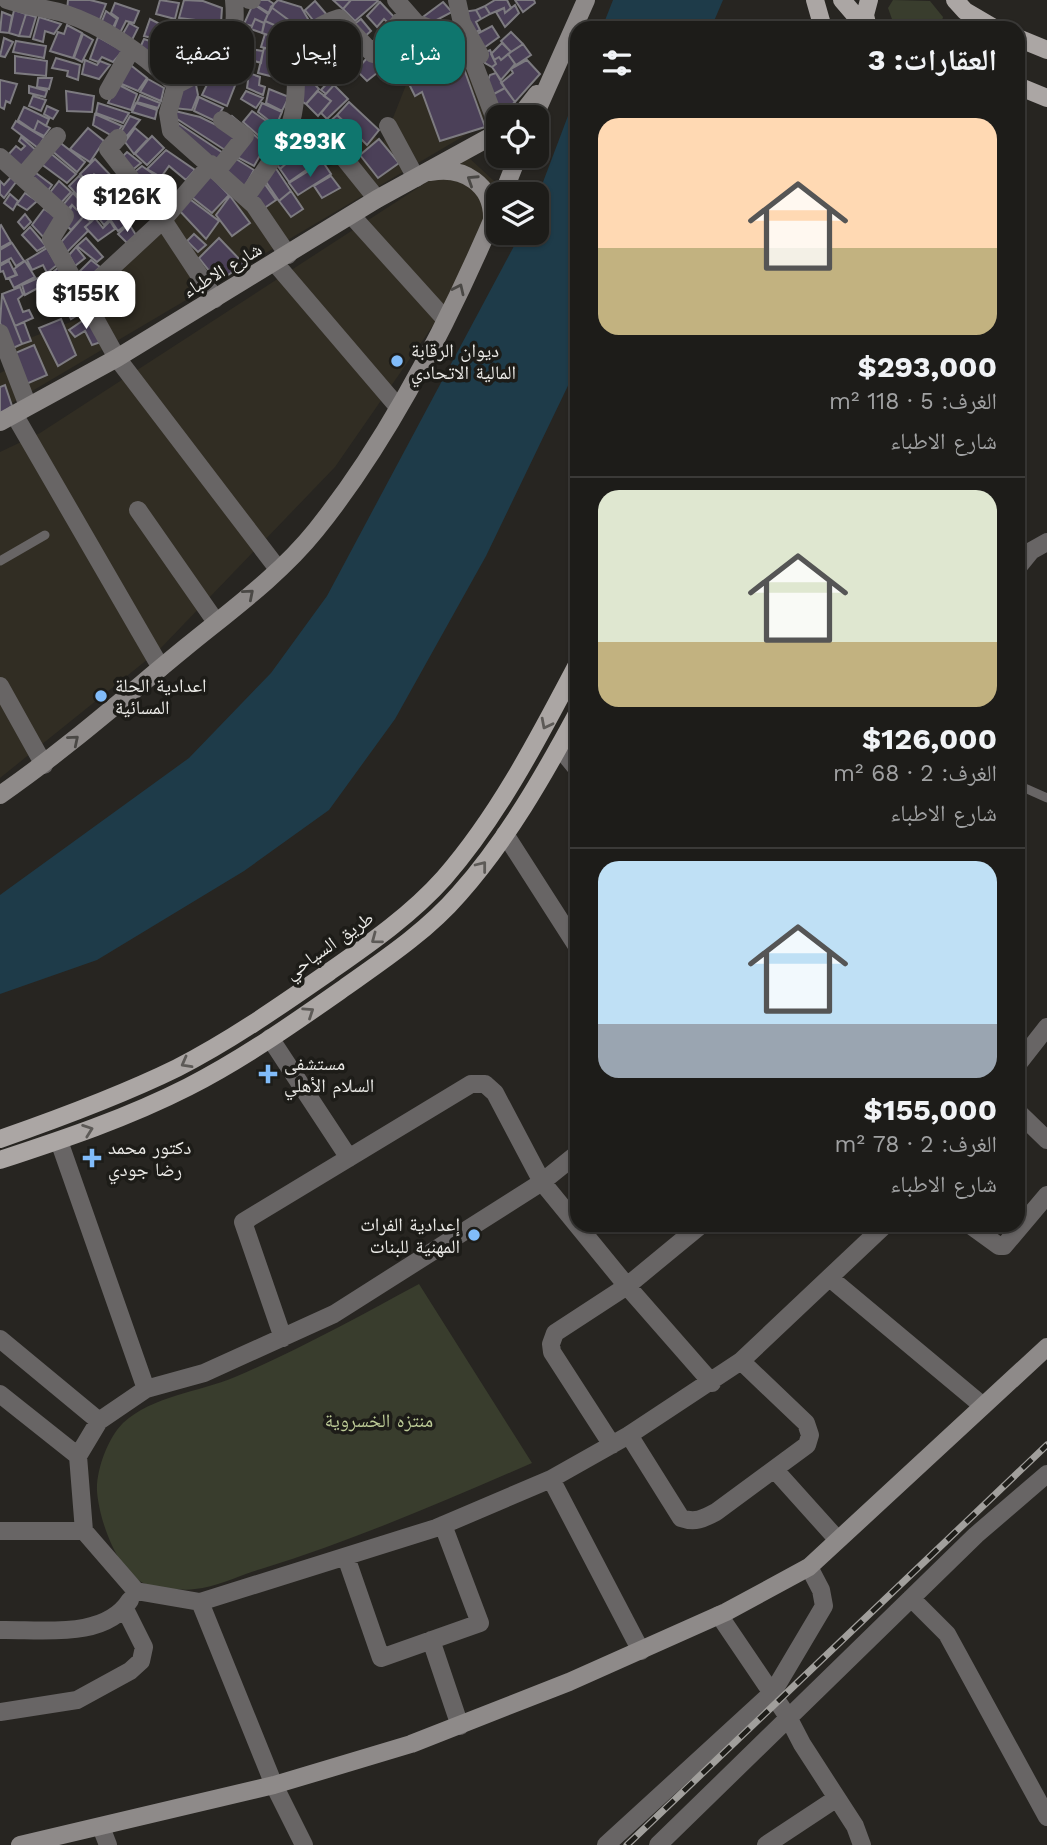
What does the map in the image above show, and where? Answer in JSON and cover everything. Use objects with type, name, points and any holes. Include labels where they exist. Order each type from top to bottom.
[{"type":"main road","points":[[815,0],[821,21]]},
{"type":"main road","points":[[842,0],[858,21]]},
{"type":"main road","points":[[954,0],[958,21]]},
{"type":"main road","points":[[954,0],[980,21]]},
{"type":"main road","points":[[863,21],[868,1]]},
{"type":"main road","points":[[1025,41],[1047,50]]},
{"type":"main road","points":[[1025,89],[1047,98]]},
{"type":"main road","name":"طريق السياحي","points":[[0,1139],[95,1104],[189,1061],[309,986],[408,912],[466,852],[540,736],[570,678]]},
{"type":"main road","points":[[0,1160],[59,1141],[179,1091],[270,1038],[400,948],[445,908],[505,834],[570,727]]},
{"type":"main road","points":[[430,892],[436,906],[445,908]]},
{"type":"main road","points":[[408,912],[417,916],[422,930]]},
{"type":"street","points":[[7,0],[29,8],[64,13],[91,24],[131,50],[176,85]]},
{"type":"street","points":[[234,0],[236,24],[231,42],[216,64],[176,85],[168,113],[172,131],[246,197],[281,259],[398,407]]},
{"type":"street","points":[[457,0],[462,23],[477,47],[487,77],[484,85]]},
{"type":"street","points":[[577,21],[586,0]]},
{"type":"street","points":[[246,197],[276,156],[292,120],[296,57],[309,32],[339,18],[373,54],[402,7],[416,23],[442,33],[468,48],[490,105]]},
{"type":"street","points":[[540,105],[570,37]]},
{"type":"street","points":[[108,91],[131,50]]},
{"type":"street","points":[[527,105],[562,56]]},
{"type":"street","points":[[83,294],[163,220],[245,136],[222,120]]},
{"type":"street","points":[[388,126],[422,175],[450,171],[465,174],[480,184],[486,193]]},
{"type":"street","points":[[287,131],[314,134],[340,153],[377,200]]},
{"type":"street","points":[[22,177],[57,136]]},
{"type":"street","points":[[118,138],[108,149],[163,220],[215,299]]},
{"type":"street","name":"شارع الاطباء","points":[[14,414],[117,358],[377,200],[486,139]]},
{"type":"street","points":[[0,157],[65,216],[51,239],[117,358],[278,569]]},
{"type":"street","points":[[352,216],[445,319]]},
{"type":"street","points":[[0,795],[44,765],[161,668],[278,569],[314,533],[362,469],[398,407],[445,319],[486,232]]},
{"type":"street","points":[[0,333],[14,414],[161,668]]},
{"type":"street","points":[[138,510],[216,622]]},
{"type":"street","points":[[1025,558],[1031,551],[1047,542]]},
{"type":"street","points":[[0,686],[44,765]]},
{"type":"street","points":[[559,747],[570,760]]},
{"type":"street","points":[[505,834],[570,936]]},
{"type":"street","points":[[1025,1055],[1047,1027]]},
{"type":"street","points":[[270,1038],[349,1158]]},
{"type":"street","points":[[283,1338],[243,1230],[243,1222],[471,1084],[485,1084],[495,1093],[542,1182],[570,1216]]},
{"type":"street","points":[[1025,1119],[1047,1140]]},
{"type":"street","points":[[59,1141],[146,1389]]},
{"type":"street","points":[[570,1159],[542,1182],[334,1314],[204,1373],[146,1389],[99,1421],[78,1456],[84,1531],[136,1591],[200,1602],[443,1525],[551,1479],[629,1435],[712,1383],[741,1361],[879,1232]]},
{"type":"street","points":[[1025,1221],[1047,1195]]},
{"type":"street","points":[[583,1232],[712,1383]]},
{"type":"street","points":[[612,1445],[552,1352],[551,1344],[555,1333],[627,1286],[693,1232]]},
{"type":"street","points":[[980,1232],[999,1246],[1004,1246],[1016,1232]]},
{"type":"street","points":[[831,1279],[982,1406]]},
{"type":"street","points":[[0,1339],[99,1421]]},
{"type":"street","points":[[20,1845],[274,1785],[460,1726],[641,1651],[719,1615],[808,1567],[1047,1347]]},
{"type":"street","points":[[629,1435],[681,1518],[691,1521],[716,1512],[807,1445],[810,1435],[806,1423],[741,1361]]},
{"type":"street","points":[[0,1394],[78,1456]]},
{"type":"street","points":[[775,1470],[837,1539]]},
{"type":"street","points":[[658,1845],[976,1535],[1047,1474]]},
{"type":"street","points":[[551,1479],[641,1651]]},
{"type":"street","points":[[345,1557],[381,1658],[480,1623],[443,1525]]},
{"type":"street","points":[[0,1531],[84,1531]]},
{"type":"street","points":[[606,1845],[773,1692],[824,1606],[821,1590],[808,1567]]},
{"type":"street","points":[[0,1630],[89,1627],[114,1619],[125,1609],[136,1591]]},
{"type":"street","points":[[911,1598],[947,1634],[1047,1818]]},
{"type":"street","points":[[200,1602],[274,1785],[304,1845]]},
{"type":"street","points":[[0,1712],[77,1700],[130,1671],[141,1661],[144,1647],[125,1609]]},
{"type":"street","points":[[719,1615],[773,1692],[855,1826],[862,1845]]},
{"type":"street","points":[[431,1640],[460,1726]]},
{"type":"street","points":[[765,1845],[836,1798]]},
{"type":"street","points":[[101,1827],[108,1845]]},
{"type":"lane","points":[[0,561],[45,535]]},
{"type":"lane","points":[[1025,788],[1047,798]]},
{"type":"shaded area","points":[[469,45],[497,105],[486,105],[486,123],[0,410],[0,373],[6,370],[2,349],[96,312],[95,282],[209,168],[234,204],[276,171],[290,194],[304,179],[339,162],[326,143],[349,113],[383,143],[406,84],[465,84],[465,47]]},
{"type":"shaded area","points":[[467,156],[495,182],[486,182],[486,245],[489,245],[335,467],[158,651],[0,778],[0,452],[40,433]]},
{"type":"green space","points":[[893,0],[930,1],[943,17],[942,21],[893,21],[888,8]]},
{"type":"green space","name":"منتزه الخسروية","points":[[419,1284],[532,1463],[364,1533],[212,1586],[185,1590],[153,1586],[141,1582],[130,1573],[113,1548],[102,1517],[97,1491],[104,1455],[112,1437],[123,1423],[162,1401],[235,1377],[282,1356]]},
{"type":"water","points":[[613,0],[723,0],[714,21],[605,21]]},
{"type":"water","points":[[570,111],[570,382],[486,556],[395,719],[329,810],[244,871],[97,960],[0,994],[0,895],[189,758],[271,673],[327,596],[515,245],[549,245],[549,182],[543,182]]},
{"type":"building","points":[[68,0],[90,0],[106,4],[99,22],[67,10]]},
{"type":"building","points":[[160,0],[179,3],[175,19],[156,14]]},
{"type":"building","points":[[184,0],[203,1],[222,8],[221,21],[179,18]]},
{"type":"building","points":[[255,0],[268,0],[274,4],[269,13],[253,3]]},
{"type":"building","points":[[278,0],[301,7],[309,21],[290,21],[271,7]]},
{"type":"building","points":[[333,0],[351,0],[343,9]]},
{"type":"building","points":[[351,0],[378,1],[355,21],[343,9]]},
{"type":"building","points":[[495,0],[507,0],[511,8],[505,13],[504,8],[490,14],[485,6]]},
{"type":"building","points":[[515,0],[534,0],[535,3],[523,12]]},
{"type":"building","points":[[315,1],[328,16],[320,21],[314,21],[305,10]]},
{"type":"building","points":[[380,2],[397,20],[384,19],[375,21],[375,25],[367,16]]},
{"type":"building","points":[[443,2],[452,12],[435,21],[426,21],[423,17]]},
{"type":"building","points":[[115,3],[139,11],[134,23],[126,21],[119,35],[112,33],[118,18],[111,13]]},
{"type":"building","points":[[253,4],[268,14],[264,23],[255,19],[245,21]]},
{"type":"building","points":[[515,5],[519,13],[505,27],[496,12],[504,8],[505,13]]},
{"type":"building","points":[[485,6],[490,14],[481,19],[476,10]]},
{"type":"building","points":[[271,7],[290,21],[268,22],[265,21]]},
{"type":"building","points":[[14,10],[26,14],[19,36],[9,33]]},
{"type":"building","points":[[476,10],[481,19],[476,22],[480,30],[474,33],[463,12]]},
{"type":"building","points":[[106,11],[117,19],[111,32],[100,26]]},
{"type":"building","points":[[2,12],[12,16],[9,33],[0,32]]},
{"type":"building","points":[[26,14],[36,17],[30,37],[19,36]]},
{"type":"building","points":[[39,17],[61,24],[54,34],[45,31],[43,42],[33,39]]},
{"type":"building","points":[[150,19],[154,21],[150,21],[150,38],[144,36]]},
{"type":"building","points":[[255,19],[264,23],[262,33],[254,30]]},
{"type":"building","points":[[361,19],[371,31],[363,38],[361,21],[358,21]]},
{"type":"building","points":[[265,21],[268,22],[268,35],[262,33]]},
{"type":"building","points":[[129,23],[138,28],[129,46],[120,39]]},
{"type":"building","points":[[67,25],[82,33],[73,58],[50,51],[58,32],[64,34]]},
{"type":"building","points":[[492,26],[499,37],[481,50],[475,35]]},
{"type":"building","points":[[511,32],[523,44],[511,52],[501,41]]},
{"type":"building","points":[[83,34],[93,40],[82,62],[74,58]]},
{"type":"building","points":[[265,34],[268,35],[268,49],[261,47]]},
{"type":"building","points":[[98,37],[123,51],[113,62],[102,57],[98,62],[90,59]]},
{"type":"building","points":[[4,38],[13,42],[5,57],[0,56]]},
{"type":"building","points":[[144,39],[150,41],[149,59],[138,52]]},
{"type":"building","points":[[16,41],[46,46],[44,58],[13,52]]},
{"type":"building","points":[[502,43],[511,52],[501,60],[499,57],[494,60],[491,54]]},
{"type":"building","points":[[523,44],[531,55],[516,65],[508,54]]},
{"type":"building","points":[[264,48],[268,49],[268,76],[258,73]]},
{"type":"building","points":[[254,50],[263,51],[261,63],[254,61]]},
{"type":"building","points":[[490,50],[496,64],[492,67],[485,63],[482,54]]},
{"type":"building","points":[[508,54],[515,64],[501,80],[492,67],[496,64],[494,60],[499,57],[501,60]]},
{"type":"building","points":[[15,56],[47,61],[46,76],[15,73]]},
{"type":"building","points":[[369,56],[375,62],[375,75],[367,81],[361,75],[361,65]]},
{"type":"building","points":[[56,58],[80,65],[78,80],[67,76],[68,71],[52,68]]},
{"type":"building","points":[[85,60],[97,65],[100,61],[110,65],[99,79],[82,74]]},
{"type":"building","points":[[527,60],[540,74],[515,102],[501,83],[513,73],[511,69]]},
{"type":"building","points":[[128,63],[147,78],[138,91],[117,82]]},
{"type":"building","points":[[465,72],[485,127],[440,141],[422,92],[415,96],[409,84],[465,84]]},
{"type":"building","points":[[496,73],[505,88],[490,96],[486,85],[490,75]]},
{"type":"building","points":[[254,75],[260,77],[259,85],[265,87],[263,95],[247,88],[248,84],[254,84]]},
{"type":"building","points":[[38,78],[52,78],[49,89],[37,87]]},
{"type":"building","points":[[148,79],[150,84],[164,88],[161,101],[140,92]]},
{"type":"building","points":[[0,80],[17,84],[10,103],[6,101],[4,109],[0,107]]},
{"type":"building","points":[[117,84],[137,94],[131,110],[108,103]]},
{"type":"building","points":[[196,84],[198,95],[192,110],[173,108],[179,87]]},
{"type":"building","points":[[207,84],[236,84],[227,106],[202,95]]},
{"type":"building","points":[[297,84],[314,84],[319,89],[306,104],[295,98]]},
{"type":"building","points":[[326,84],[334,85],[326,94],[321,90]]},
{"type":"building","points":[[334,85],[348,99],[327,119],[321,113],[331,101],[324,96]]},
{"type":"building","points":[[29,86],[47,91],[45,97],[29,93]]},
{"type":"building","points":[[505,88],[515,102],[512,105],[494,105],[490,96]]},
{"type":"building","points":[[269,89],[289,97],[282,111],[266,103]]},
{"type":"building","points":[[66,91],[94,96],[92,112],[67,111]]},
{"type":"building","points":[[246,91],[263,98],[256,108],[241,99]]},
{"type":"building","points":[[318,91],[331,101],[318,116],[306,104]]},
{"type":"building","points":[[140,95],[160,103],[158,108],[137,102]]},
{"type":"building","points":[[33,96],[46,100],[41,111],[29,106]]},
{"type":"building","points":[[199,97],[223,108],[215,121],[194,111]]},
{"type":"building","points":[[349,102],[379,130],[367,145],[337,115]]},
{"type":"building","points":[[98,103],[129,113],[123,123],[96,113]]},
{"type":"building","points":[[136,103],[157,110],[155,119],[132,112]]},
{"type":"building","points":[[262,103],[282,112],[276,126],[258,112]]},
{"type":"building","points":[[47,106],[58,111],[53,119],[44,114]]},
{"type":"building","points":[[24,107],[49,119],[46,126],[38,121],[34,131],[18,120]]},
{"type":"building","points":[[175,111],[200,117],[237,135],[225,150],[174,117]]},
{"type":"building","points":[[252,111],[275,127],[267,143],[243,122]]},
{"type":"building","points":[[95,114],[122,126],[114,137],[93,125]]},
{"type":"building","points":[[337,115],[354,131],[345,139],[327,124]]},
{"type":"building","points":[[130,116],[140,120],[127,136],[121,132]]},
{"type":"building","points":[[232,116],[266,145],[254,166],[235,156],[248,136],[228,121]]},
{"type":"building","points":[[16,121],[44,138],[38,148],[12,128]]},
{"type":"building","points":[[38,121],[50,128],[44,136],[34,131]]},
{"type":"building","points":[[175,121],[223,153],[215,162],[174,130]]},
{"type":"building","points":[[88,128],[104,141],[90,162],[70,149]]},
{"type":"building","points":[[135,128],[148,139],[134,154],[125,142]]},
{"type":"building","points":[[287,134],[303,135],[310,145],[298,156],[295,153],[286,160],[288,162],[280,169],[275,162]]},
{"type":"building","points":[[152,136],[164,148],[147,165],[135,154]]},
{"type":"building","points":[[21,137],[37,151],[22,167],[8,155],[16,146],[21,150],[25,146],[19,141]]},
{"type":"building","points":[[379,139],[399,163],[378,178],[360,155]]},
{"type":"building","points":[[58,141],[85,162],[77,172],[51,150]]},
{"type":"building","points":[[310,145],[322,159],[289,182],[280,169],[288,162],[286,160],[295,153],[298,156]]},
{"type":"building","points":[[166,150],[195,170],[186,180],[169,166],[161,177],[147,169]]},
{"type":"building","points":[[49,152],[76,174],[67,183],[40,163]]},
{"type":"building","points":[[127,152],[141,163],[130,172],[119,160]]},
{"type":"building","points":[[233,157],[254,170],[243,190],[221,170]]},
{"type":"building","points":[[95,159],[117,182],[110,186],[94,174],[87,182],[80,174]]},
{"type":"building","points":[[323,162],[331,174],[298,195],[289,183]]},
{"type":"building","points":[[273,164],[291,191],[279,201],[264,179]]},
{"type":"building","points":[[142,166],[173,188],[162,207],[132,174]]},
{"type":"building","points":[[32,170],[52,185],[47,192],[28,175]]},
{"type":"building","points":[[208,173],[229,195],[212,213],[189,195]]},
{"type":"building","points":[[79,176],[101,204],[91,211],[69,186]]},
{"type":"building","points":[[331,176],[340,188],[322,198],[314,186]]},
{"type":"building","points":[[11,177],[16,182],[4,198],[0,194],[0,181],[4,185]]},
{"type":"building","points":[[262,180],[276,200],[263,209],[251,194]]},
{"type":"building","points":[[59,181],[71,192],[61,203],[48,195]]},
{"type":"building","points":[[100,181],[112,190],[101,201],[92,189]]},
{"type":"building","points":[[291,191],[303,209],[291,217],[279,201]]},
{"type":"building","points":[[25,193],[37,201],[27,210],[17,204]]},
{"type":"building","points":[[73,193],[84,205],[77,210],[72,205],[67,210],[62,206]]},
{"type":"building","points":[[10,194],[18,201],[13,210],[4,203]]},
{"type":"building","points":[[230,196],[250,223],[232,236],[216,215]]},
{"type":"building","points":[[113,197],[124,212],[120,215],[127,224],[118,231],[110,219],[104,225],[94,212]]},
{"type":"building","points":[[187,197],[219,221],[206,239],[177,208]]},
{"type":"building","points":[[72,205],[77,210],[82,206],[95,218],[91,222],[84,216],[71,230],[64,223]]},
{"type":"building","points":[[44,209],[61,220],[46,240],[32,225]]},
{"type":"building","points":[[25,214],[31,222],[24,229],[18,222]]},
{"type":"building","points":[[84,216],[91,222],[85,227],[88,231],[67,252],[61,242]]},
{"type":"building","points":[[95,218],[103,228],[110,221],[115,229],[98,241],[85,227]]},
{"type":"building","points":[[129,224],[136,235],[127,243],[118,234]]},
{"type":"building","points":[[0,226],[11,242],[0,248]]},
{"type":"building","points":[[30,227],[46,246],[37,251],[22,235]]},
{"type":"building","points":[[194,234],[206,245],[198,252],[187,241]]},
{"type":"building","points":[[86,238],[103,257],[97,262],[77,246]]},
{"type":"building","points":[[219,238],[244,264],[218,282],[199,258]]},
{"type":"building","points":[[12,243],[24,261],[16,266],[11,258],[0,264],[0,250]]},
{"type":"building","points":[[76,247],[85,258],[75,266],[69,255]]},
{"type":"building","points":[[47,248],[57,265],[47,273],[43,265],[32,270],[27,260]]},
{"type":"building","points":[[91,260],[100,267],[87,279],[79,272]]},
{"type":"building","points":[[9,261],[16,275],[6,279],[3,271],[0,272],[0,266]]},
{"type":"building","points":[[25,261],[35,277],[14,288],[9,278],[17,275],[14,269]]},
{"type":"building","points":[[59,267],[71,289],[55,300],[49,294],[55,289],[47,277]]},
{"type":"building","points":[[45,275],[49,282],[25,295],[22,285]]},
{"type":"building","points":[[20,287],[23,295],[18,299],[23,312],[29,310],[33,318],[15,326],[2,294]]},
{"type":"building","points":[[74,292],[84,311],[71,319],[61,300]]},
{"type":"building","points":[[2,294],[22,344],[11,349],[0,323]]},
{"type":"building","points":[[88,317],[101,342],[92,345],[85,331],[75,337],[69,330]]},
{"type":"building","points":[[61,319],[76,355],[58,366],[39,328]]},
{"type":"building","points":[[24,322],[31,341],[22,344],[15,326]]},
{"type":"building","points":[[34,345],[47,375],[24,385],[13,354]]},
{"type":"building","points":[[5,385],[12,406],[0,415],[0,387]]},
{"type":"railway","points":[[627,1845],[1047,1445]]},
{"type":"place","name":"ديوان الرقابة المالية الاتحادي","points":[[397,361]]},
{"type":"place","name":"اعدادية الحلة المسائية","points":[[101,696]]},
{"type":"place","name":"مستشفى السلام الأهلي","points":[[268,1074]]},
{"type":"place","name":"دكتور محمد رضا جودي","points":[[92,1158]]},
{"type":"place","name":"إعدادية الفرات المهنية للبنات","points":[[474,1235]]}]
